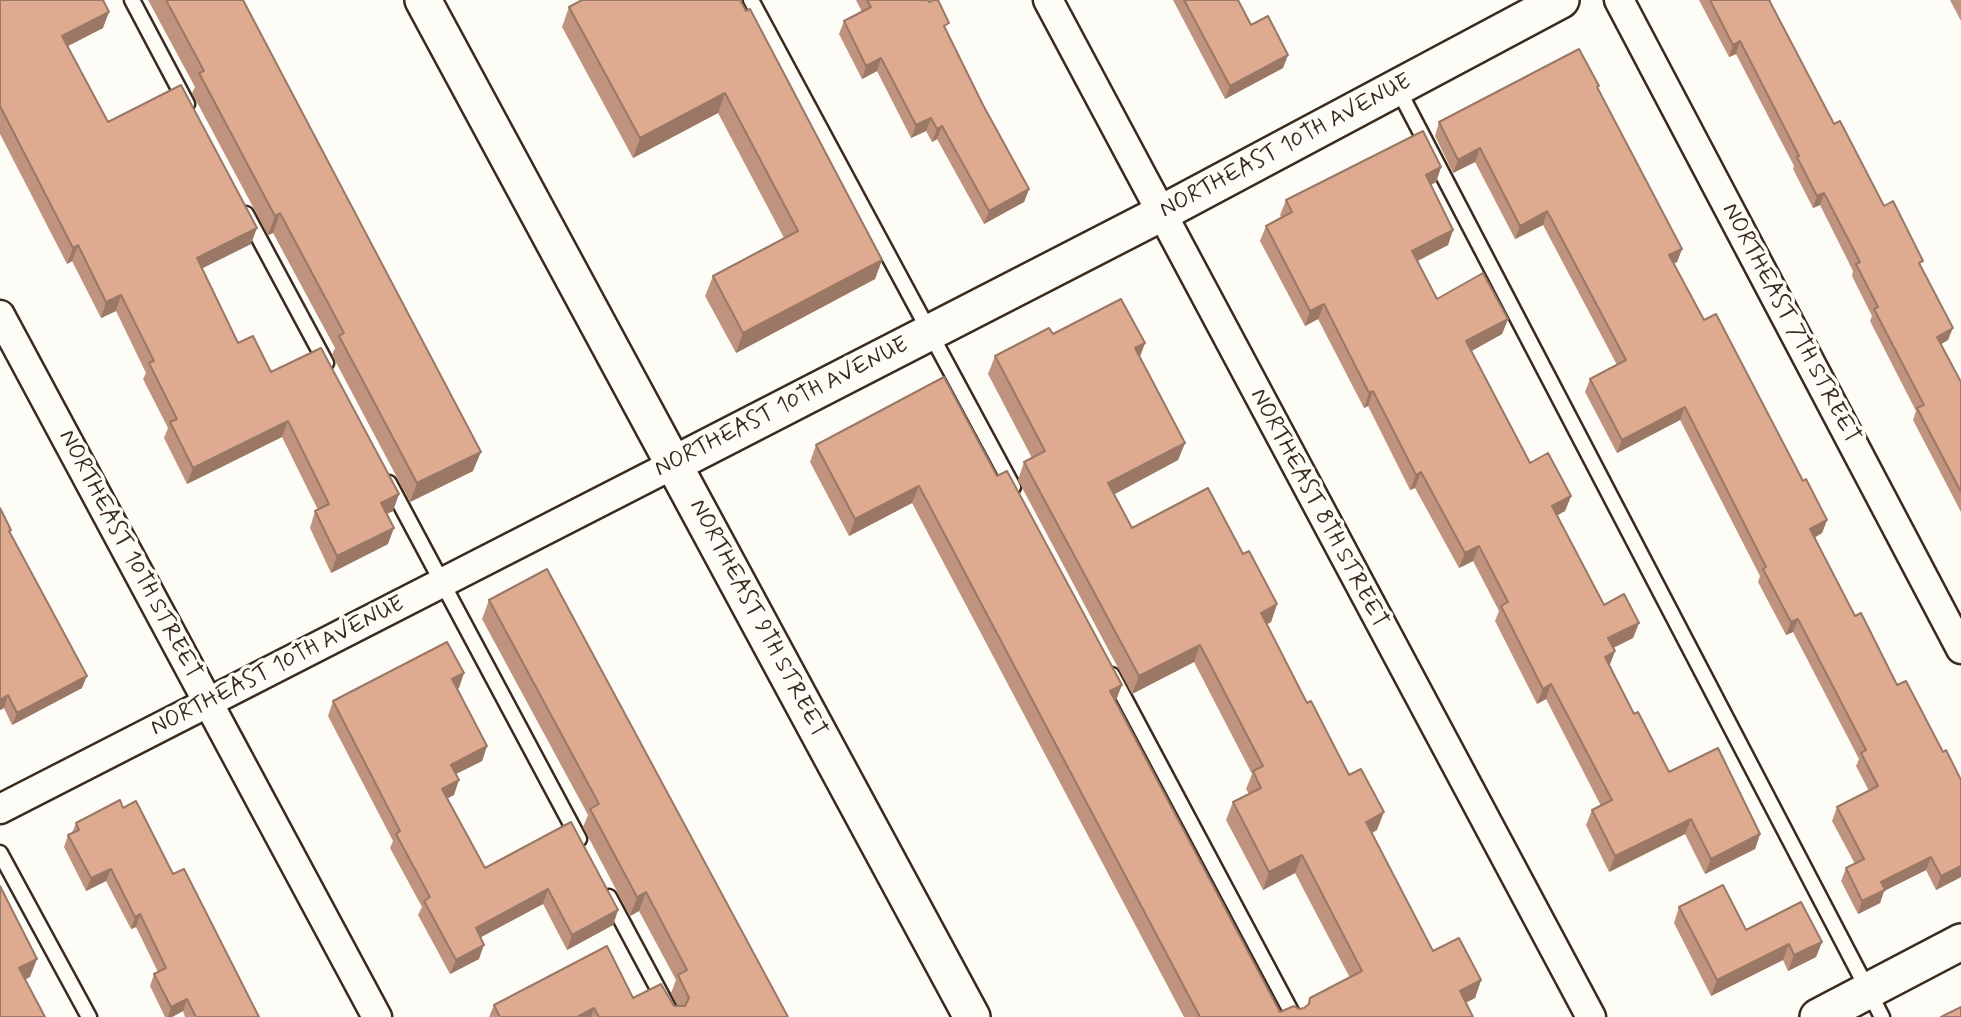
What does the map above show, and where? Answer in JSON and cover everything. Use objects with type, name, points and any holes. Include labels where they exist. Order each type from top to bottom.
[{"type":"street","name":"NORTHEAST 9TH STREET","points":[[423,0],[972,1017]]},
{"type":"street","name":"NORTHEAST 8TH STREET","points":[[1048,0],[1591,1017]]},
{"type":"street","name":"NORTHEAST 10TH AVENUE","points":[[0,808],[1160,214],[1561,0]]},
{"type":"street","name":"NORTHEAST 7TH STREET","points":[[1619,0],[1961,649]]},
{"type":"street","name":"NORTHEAST 10TH STREET","points":[[0,315],[377,1017]]},
{"type":"street","points":[[1818,1017],[1875,1004],[1961,942]]},
{"type":"lane","points":[[132,0],[197,121]]},
{"type":"lane","points":[[751,0],[1021,503]]},
{"type":"lane","points":[[1397,88],[1875,1004]]},
{"type":"lane","points":[[242,206],[332,376]]},
{"type":"lane","points":[[384,473],[583,848]]},
{"type":"lane","points":[[1105,662],[1294,1017]]},
{"type":"lane","points":[[0,853],[89,1017]]},
{"type":"lane","points":[[603,884],[673,1017]]},
{"type":"building","points":[[0,0],[103,0],[109,12],[62,36],[108,122],[181,85],[257,228],[197,258],[238,343],[253,336],[271,372],[321,348],[399,494],[381,503],[394,528],[337,556],[315,511],[329,504],[288,421],[193,468],[170,422],[177,419],[149,363],[154,361],[121,295],[106,302],[78,245],[73,248],[0,106]]},
{"type":"building","points":[[166,0],[243,0],[481,452],[417,483],[339,336],[344,333],[280,213],[275,216],[199,73],[204,71]]},
{"type":"building","points":[[582,0],[740,0],[746,11],[750,9],[882,260],[743,333],[713,276],[798,231],[725,93],[640,138],[569,7]]},
{"type":"building","points":[[867,0],[938,0],[949,23],[944,26],[1029,189],[989,211],[942,126],[937,129],[931,118],[916,125],[881,58],[866,66],[844,21],[871,7]]},
{"type":"building","points":[[1184,0],[1238,0],[1251,25],[1268,16],[1288,55],[1230,86]]},
{"type":"building","points":[[1710,0],[1769,0],[1834,124],[1840,121],[1884,206],[1893,201],[1923,261],[1919,263],[1953,328],[1937,337],[1961,382],[1961,492],[1917,408],[1924,405],[1874,309],[1878,307],[1856,264],[1860,262],[1824,193],[1817,196],[1740,41],[1733,45]]},
{"type":"building","points":[[1579,49],[1682,249],[1669,255],[1704,320],[1716,314],[1803,481],[1806,479],[1827,520],[1810,529],[1855,616],[1861,613],[1897,685],[1906,681],[1943,752],[1946,750],[1961,780],[1961,866],[1941,876],[1931,857],[1881,882],[1885,890],[1862,901],[1846,868],[1864,859],[1837,807],[1878,786],[1861,753],[1866,750],[1798,619],[1791,622],[1763,569],[1766,567],[1685,407],[1622,440],[1590,379],[1626,360],[1547,211],[1520,226],[1480,148],[1458,160],[1439,122]]},
{"type":"building","points":[[1423,131],[1441,167],[1426,175],[1453,230],[1412,251],[1437,299],[1483,273],[1508,319],[1466,341],[1530,463],[1548,453],[1571,496],[1552,506],[1604,605],[1624,594],[1639,623],[1608,638],[1615,651],[1605,657],[1634,714],[1638,712],[1669,772],[1718,748],[1760,834],[1711,859],[1691,819],[1615,856],[1592,810],[1612,800],[1551,684],[1543,689],[1501,606],[1508,602],[1479,546],[1465,553],[1421,472],[1416,475],[1373,391],[1369,393],[1324,304],[1310,311],[1266,226],[1292,212],[1286,200]]},
{"type":"building","points":[[1121,299],[1145,343],[1135,348],[1185,443],[1108,483],[1132,528],[1208,488],[1243,554],[1249,551],[1277,604],[1261,613],[1307,703],[1311,701],[1349,775],[1361,769],[1384,812],[1366,822],[1433,951],[1459,938],[1481,980],[1460,991],[1473,1017],[1200,1017],[919,486],[855,519],[816,445],[944,377],[997,476],[1007,471],[1122,685],[1110,691],[1280,1012],[1294,1006],[1304,1008],[1309,1004],[1310,998],[1362,971],[1302,855],[1269,872],[1233,802],[1261,788],[1253,771],[1263,766],[1200,645],[1139,676],[1024,462],[1045,451],[995,356],[1049,328],[1053,334]]},
{"type":"building","points":[[0,508],[11,530],[9,531],[87,676],[17,713],[8,695],[0,700]]},
{"type":"building","points":[[547,569],[788,1017],[599,1017],[594,1008],[577,1017],[500,1017],[494,1005],[607,946],[633,998],[661,984],[674,1006],[685,1006],[689,998],[678,975],[687,970],[646,892],[637,897],[590,809],[599,804],[489,600]]},
{"type":"building","points":[[447,642],[464,673],[452,679],[487,746],[451,765],[459,780],[442,789],[485,868],[571,822],[618,910],[572,935],[548,889],[476,928],[484,945],[456,960],[424,901],[430,897],[396,834],[400,831],[333,701]]},
{"type":"building","points":[[120,800],[123,808],[136,801],[173,874],[184,869],[259,1017],[196,1017],[187,999],[171,1007],[154,974],[166,968],[140,914],[135,917],[111,869],[91,878],[68,835],[79,830],[76,823]]},
{"type":"building","points":[[1723,885],[1746,930],[1801,902],[1822,942],[1794,955],[1789,944],[1717,980],[1679,907]]},
{"type":"building","points":[[0,886],[37,959],[19,968],[45,1017],[0,1017]]},
{"type":"building","points":[[1961,1007],[1961,1017],[1941,1017]]}]
